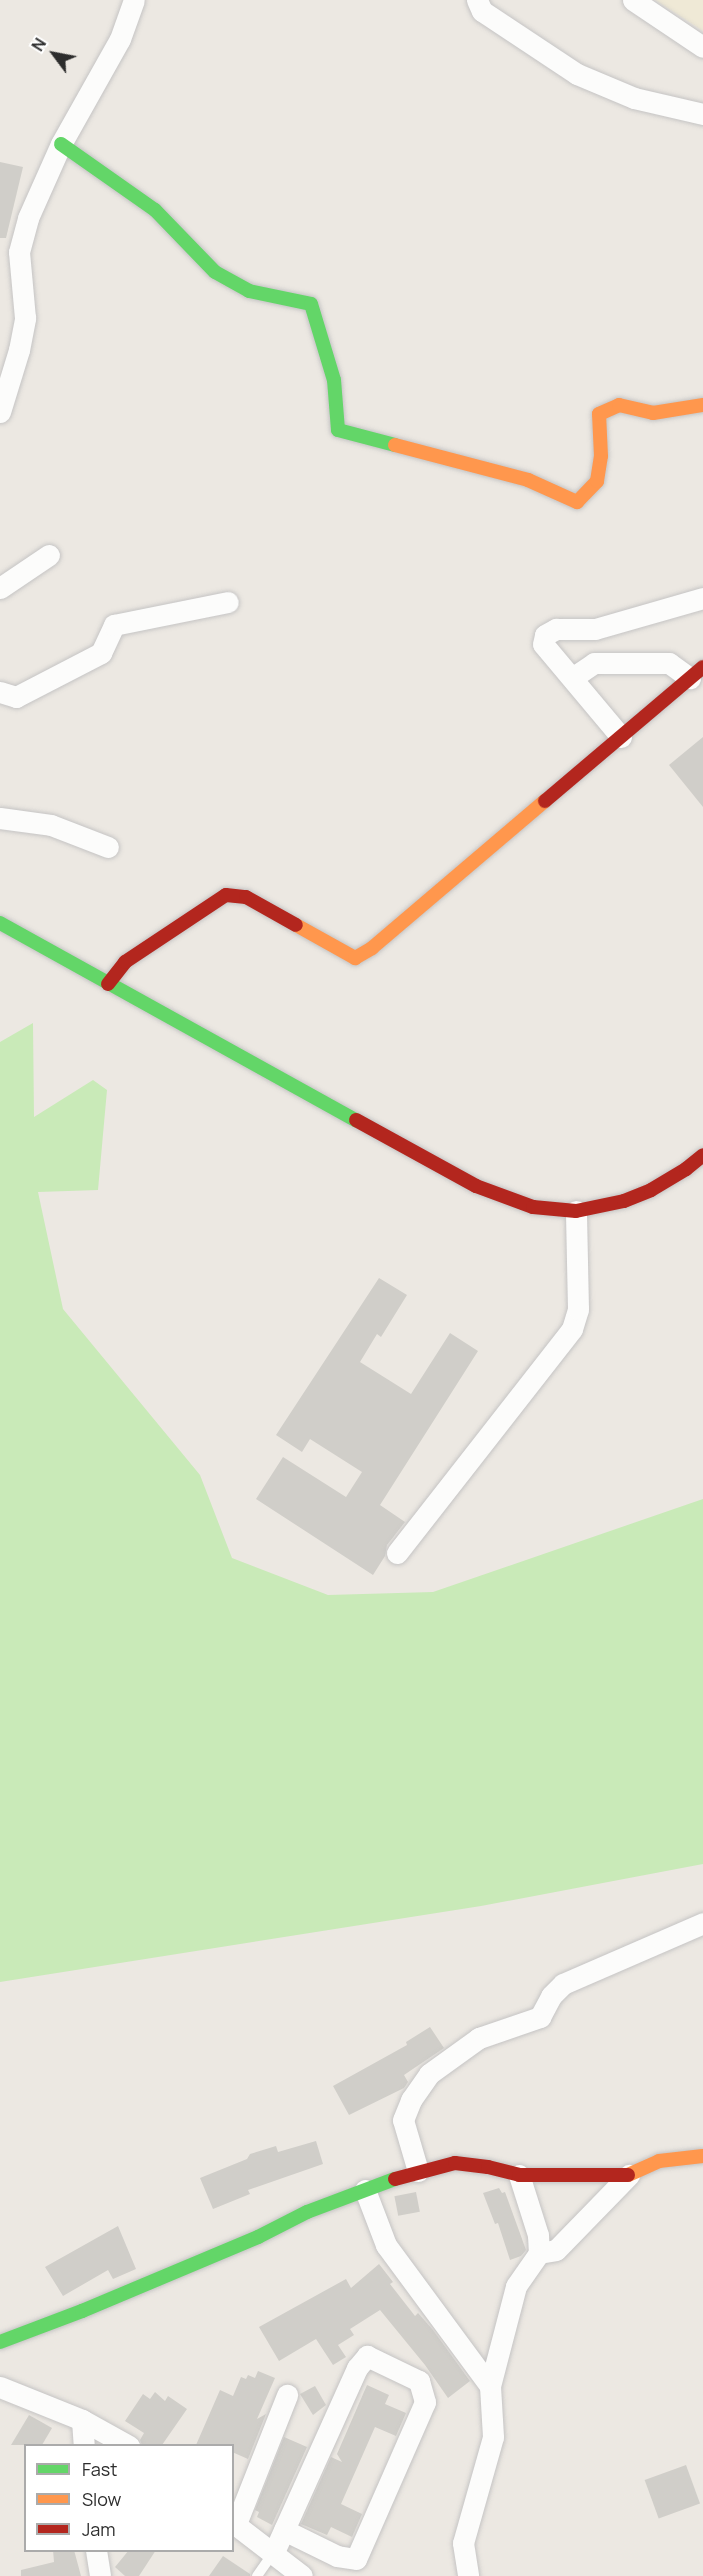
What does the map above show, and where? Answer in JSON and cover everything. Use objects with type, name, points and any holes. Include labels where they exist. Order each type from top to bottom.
[{"type":"street","points":[[0,412],[19,350],[25,318],[19,252],[28,218],[61,144],[120,39],[134,0]]},
{"type":"street","points":[[477,0],[482,11],[578,74],[634,98],[703,114]]},
{"type":"street","points":[[633,0],[703,47]]},
{"type":"street","points":[[61,144],[155,210],[214,272],[249,291],[311,304],[334,380],[338,430],[528,480],[577,502],[597,482],[601,456],[599,414],[619,405],[653,412],[703,405]]},
{"type":"street","points":[[0,588],[49,555]]},
{"type":"street","points":[[621,737],[543,644],[545,635],[556,629],[595,629],[703,598]]},
{"type":"street","points":[[0,692],[15,697],[101,654],[114,625],[228,602]]},
{"type":"street","points":[[572,678],[594,663],[669,663],[697,672]]},
{"type":"street","points":[[108,984],[125,962],[226,895],[246,897],[355,958],[372,948],[697,672]]},
{"type":"street","points":[[0,818],[51,825],[108,847]]},
{"type":"street","points":[[0,923],[476,1186],[533,1207],[576,1211],[624,1201],[695,1170],[703,1155]]},
{"type":"street","points":[[397,1553],[572,1329],[578,1309],[576,1211]]},
{"type":"street","points":[[418,2171],[403,2120],[411,2100],[429,2074],[456,2052],[479,2038],[540,2018],[551,1996],[563,1984],[703,1923]]},
{"type":"street","points":[[468,2576],[463,2543],[493,2437],[490,2386],[516,2286],[540,2253],[556,2250],[629,2175],[659,2162],[703,2156]]},
{"type":"street","points":[[0,2342],[82,2311],[365,2190],[418,2171],[455,2163],[488,2167],[519,2175],[629,2175]]},
{"type":"street","points":[[519,2175],[540,2253]]},
{"type":"street","points":[[365,2190],[386,2245],[490,2386]]},
{"type":"street","points":[[274,2552],[357,2368],[367,2356],[419,2380],[425,2402],[356,2559],[337,2556],[284,2530]]},
{"type":"street","points":[[0,2387],[82,2420],[127,2444]]},
{"type":"street","points":[[287,2395],[234,2523],[302,2576]]},
{"type":"street","points":[[82,2420],[84,2444]]},
{"type":"street","points":[[96,2552],[100,2576]]},
{"type":"lane","points":[[257,2576],[274,2552]]},
{"type":"shaded area","points":[[655,0],[703,0],[703,31]]},
{"type":"green space","points":[[33,1023],[34,1117],[93,1080],[107,1090],[98,1190],[38,1192],[63,1309],[200,1475],[232,1558],[328,1595],[433,1592],[703,1499],[703,1864],[481,1906],[0,1982],[0,1042]]},
{"type":"building","points":[[0,162],[23,167],[6,238],[0,238]]},
{"type":"building","points":[[703,737],[703,807],[669,765]]},
{"type":"building","points":[[379,1278],[407,1295],[381,1337],[377,1334],[360,1362],[411,1394],[450,1333],[478,1351],[380,1505],[405,1522],[387,1545],[385,1556],[373,1575],[256,1499],[283,1457],[346,1497],[362,1472],[310,1439],[302,1452],[276,1435]]},
{"type":"building","points":[[430,2027],[444,2048],[404,2075],[408,2082],[404,2088],[349,2115],[333,2086],[407,2045],[406,2042]]},
{"type":"building","points":[[316,2141],[323,2164],[248,2190],[250,2194],[213,2209],[200,2178],[247,2159],[250,2154],[276,2146],[278,2152]]},
{"type":"building","points":[[499,2188],[502,2193],[505,2192],[526,2250],[521,2256],[510,2260],[498,2223],[495,2224],[483,2193]]},
{"type":"building","points":[[416,2192],[420,2212],[398,2216],[394,2196]]},
{"type":"building","points":[[118,2226],[136,2269],[113,2279],[108,2270],[63,2296],[45,2267]]},
{"type":"building","points":[[379,2264],[393,2282],[390,2284],[415,2316],[418,2313],[433,2330],[470,2381],[448,2398],[425,2365],[380,2310],[350,2329],[354,2335],[338,2345],[346,2357],[333,2365],[316,2339],[279,2361],[259,2327],[346,2279],[351,2288]]},
{"type":"building","points":[[258,2371],[275,2378],[257,2419],[266,2414],[248,2459],[234,2453],[234,2444],[196,2444],[220,2390],[233,2396],[241,2377],[246,2379],[248,2375],[255,2378]]},
{"type":"building","points":[[367,2385],[389,2395],[385,2404],[406,2413],[396,2436],[375,2427],[341,2504],[362,2514],[352,2537],[331,2527],[327,2535],[301,2524],[331,2457],[342,2462],[337,2454]]},
{"type":"building","points":[[315,2386],[326,2405],[313,2415],[300,2394]]},
{"type":"building","points":[[155,2392],[165,2401],[168,2396],[187,2409],[163,2444],[142,2444],[140,2440],[144,2433],[125,2421],[143,2394],[150,2399]]},
{"type":"building","points":[[29,2415],[52,2428],[43,2444],[11,2445]]},
{"type":"building","points":[[284,2437],[307,2447],[272,2525],[257,2517],[259,2512],[255,2510]]},
{"type":"building","points":[[686,2465],[700,2504],[659,2519],[645,2480]]},
{"type":"building","points":[[53,2552],[75,2552],[81,2576],[21,2576],[21,2570],[54,2562]]},
{"type":"building","points":[[127,2552],[155,2552],[139,2576],[125,2576],[115,2567]]},
{"type":"building","points":[[223,2556],[250,2574],[250,2576],[209,2576]]},
{"type":"traffic: fast","points":[[61,144],[155,210],[215,272],[249,291],[311,304],[334,380],[338,430],[395,445]]},
{"type":"traffic: fast","points":[[0,923],[356,1120]]},
{"type":"traffic: fast","points":[[0,2342],[82,2311],[258,2237],[307,2212],[395,2179]]},
{"type":"traffic: slow","points":[[395,445],[528,480],[577,502],[597,481],[601,456],[599,414],[619,405],[653,413],[703,405]]},
{"type":"traffic: slow","points":[[296,925],[355,958],[372,948],[545,801]]},
{"type":"traffic: slow","points":[[628,2175],[659,2161],[703,2156]]},
{"type":"traffic: jam","points":[[545,801],[703,667]]},
{"type":"traffic: jam","points":[[108,984],[125,962],[226,895],[246,897],[296,925]]},
{"type":"traffic: jam","points":[[356,1120],[476,1186],[533,1207],[576,1211],[624,1201],[651,1190],[686,1169],[703,1155]]},
{"type":"traffic: jam","points":[[395,2179],[455,2163],[488,2167],[519,2175],[628,2175]]}]
